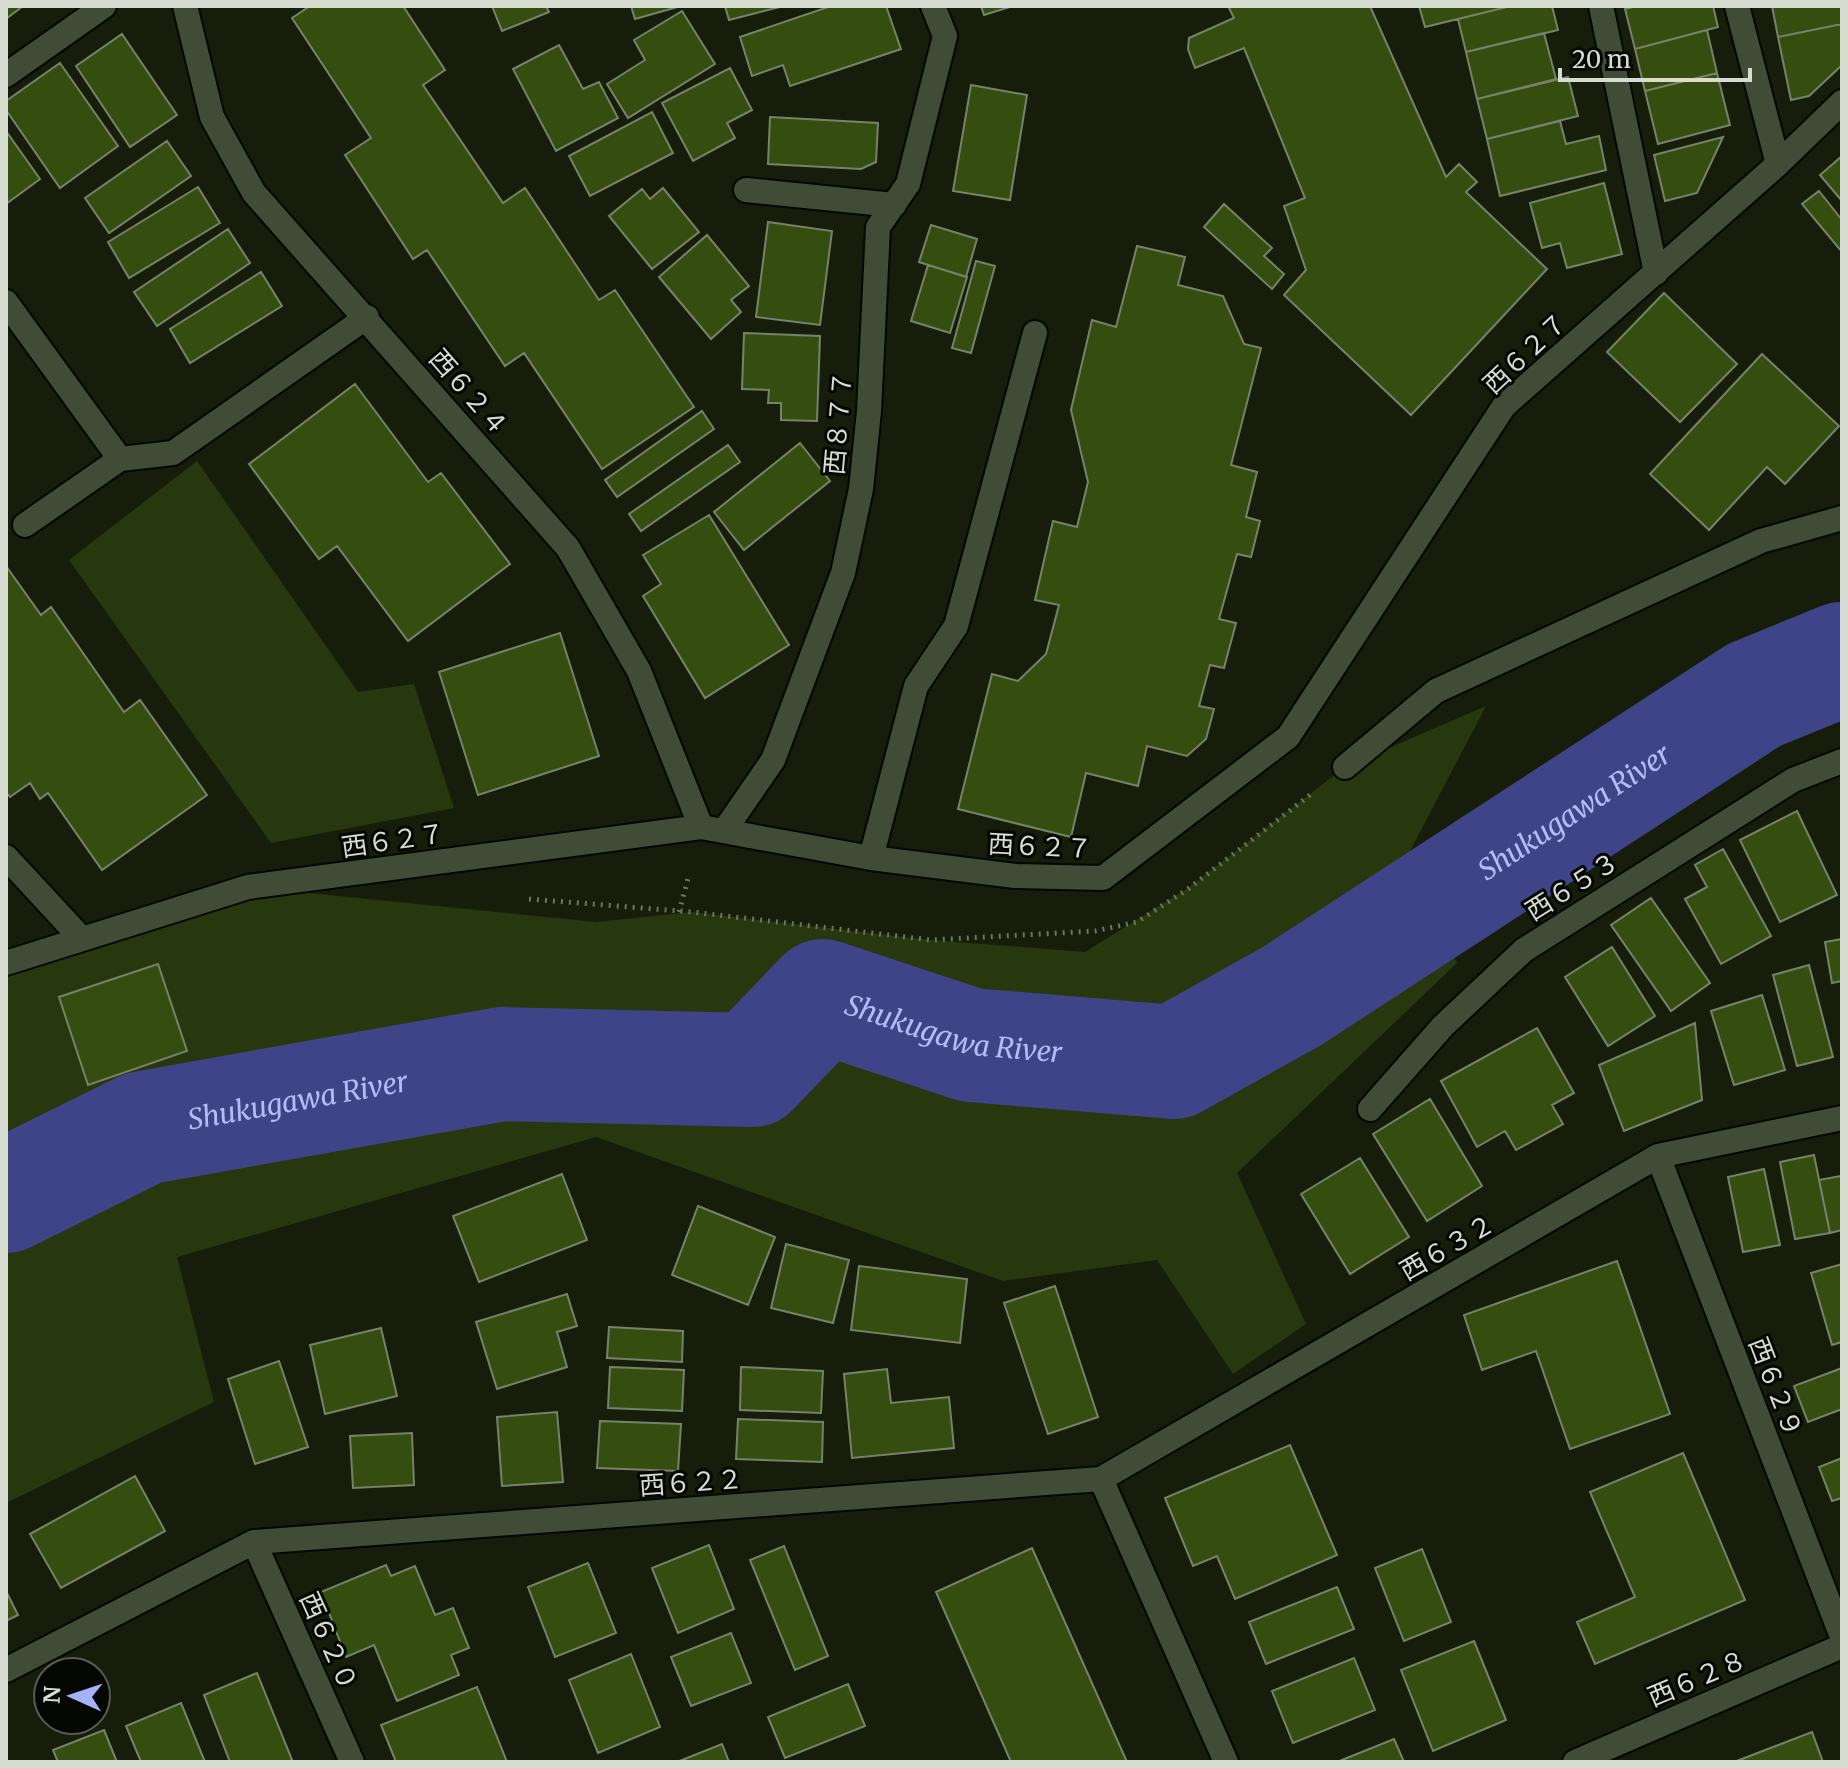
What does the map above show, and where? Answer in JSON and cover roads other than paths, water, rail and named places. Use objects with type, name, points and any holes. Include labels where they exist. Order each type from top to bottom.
[{"type":"street","points":[[6,75],[104,6]]},
{"type":"street","name":"西６２４","points":[[185,6],[212,117],[254,193],[367,317],[568,548],[639,671],[713,829]]},
{"type":"street","name":"西８７７","points":[[713,829],[773,760],[843,573],[861,489],[869,411],[878,227],[908,184],[945,36],[933,6]]},
{"type":"street","points":[[1601,6],[1656,273]]},
{"type":"street","points":[[1737,6],[1778,164]]},
{"type":"street","name":"西６２７","points":[[6,963],[248,887],[713,829],[871,858],[1015,876],[1103,878],[1288,737],[1504,406],[1778,164],[1842,102]]},
{"type":"street","points":[[746,190],[894,205]]},
{"type":"street","points":[[10,316],[120,459]]},
{"type":"street","points":[[25,525],[120,459],[173,453],[367,317]]},
{"type":"street","points":[[871,858],[916,686],[956,626],[1035,333]]},
{"type":"street","points":[[1345,767],[1436,691],[1761,541],[1842,518]]},
{"type":"street","name":"西６５３","points":[[1370,1109],[1443,1026],[1524,950],[1793,780],[1842,761]]},
{"type":"street","points":[[6,857],[82,939]]},
{"type":"street","name":"西６３２","points":[[1101,1479],[1658,1156],[1842,1118]]},
{"type":"street","name":"西６２９","points":[[1658,1156],[1842,1637]]},
{"type":"street","points":[[1101,1479],[1226,1762]]},
{"type":"street","name":"西６２２","points":[[6,1670],[254,1542],[1101,1479]]},
{"type":"street","name":"西６２０","points":[[254,1542],[352,1762]]},
{"type":"street","name":"西６２８","points":[[1575,1762],[1842,1646]]},
{"type":"waterway","name":"Shukugawa River","points":[[6,1196],[143,1128],[502,1064],[752,1070],[823,996],[971,1045],[1174,1062],[1292,996],[1754,695],[1842,659]]}]
